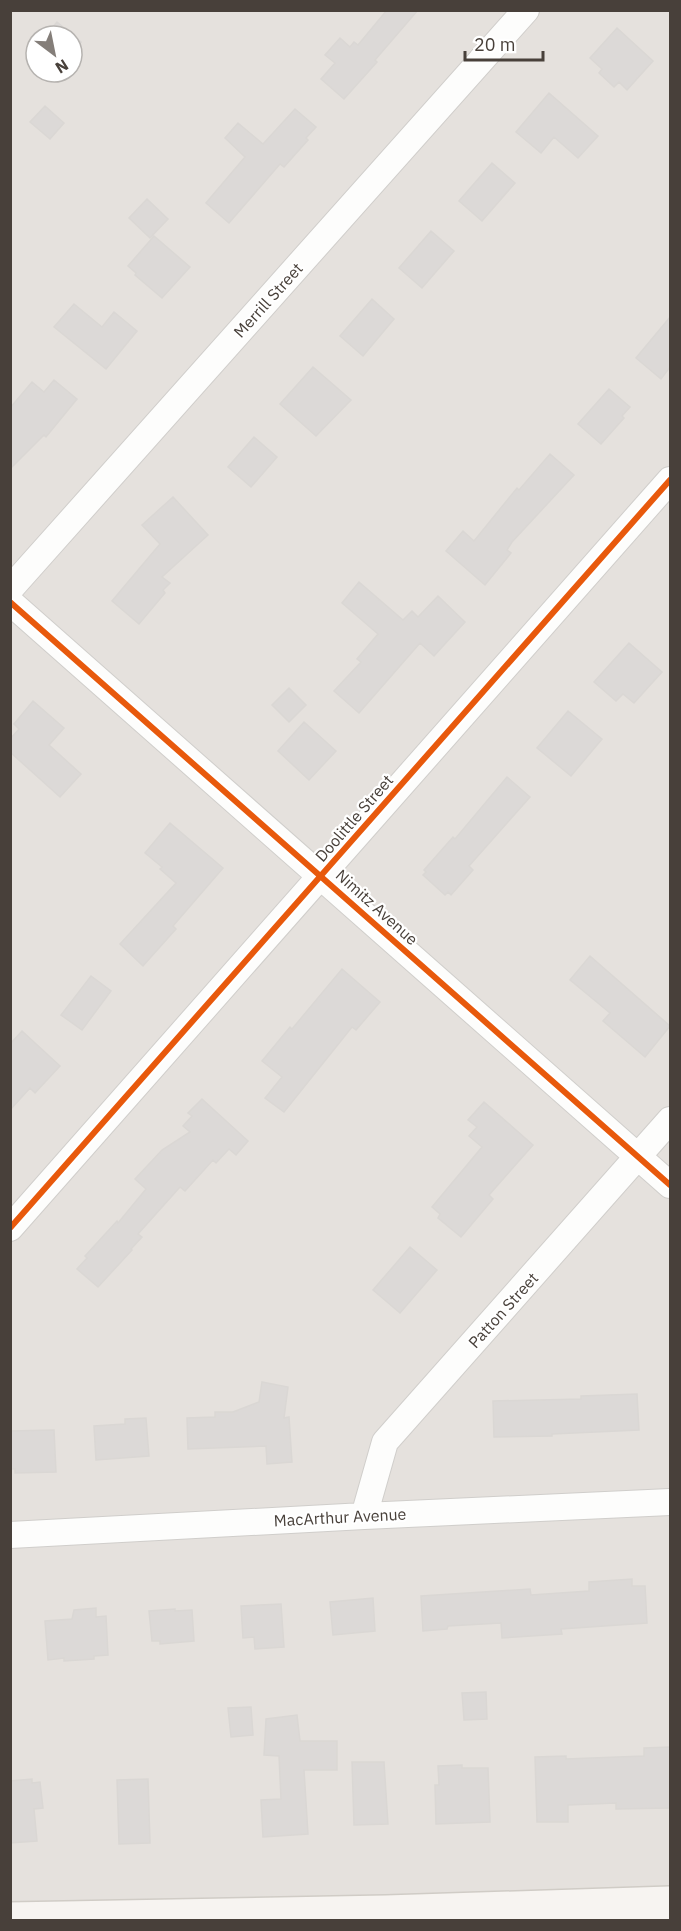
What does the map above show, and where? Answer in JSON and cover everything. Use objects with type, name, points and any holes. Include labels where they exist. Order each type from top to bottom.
[{"type":"main road","points":[[10,1919],[386,1912],[670,1903]]},
{"type":"main road","points":[[295,1920],[386,1912]]},
{"type":"street","name":"Merrill Street","points":[[10,590],[526,10]]},
{"type":"street","name":"Doolittle Street","points":[[10,1228],[670,480]]},
{"type":"street","name":"Nimitz Avenue","points":[[10,602],[670,1185]]},
{"type":"street","name":"Patton Street","points":[[364,1516],[385,1442],[670,1120]]},
{"type":"street","name":"MacArthur Avenue","points":[[10,1535],[670,1502]]},
{"type":"shaded area","points":[[11,11],[670,11],[670,1920],[11,1920]]},
{"type":"building","points":[[387,10],[418,10],[344,99],[321,79],[335,63],[325,55],[340,38],[350,47],[354,42],[358,45]]},
{"type":"building","points":[[617,28],[653,61],[627,90],[619,82],[614,87],[599,73],[602,69],[590,58]]},
{"type":"building","points":[[549,93],[598,136],[578,158],[554,137],[541,153],[516,132]]},
{"type":"building","points":[[45,106],[64,123],[50,139],[30,122]]},
{"type":"building","points":[[295,109],[316,127],[306,138],[308,140],[284,167],[280,164],[229,223],[206,203],[245,157],[225,138],[238,123],[263,144]]},
{"type":"building","points":[[492,163],[515,183],[482,221],[459,201]]},
{"type":"building","points":[[147,199],[168,219],[150,238],[129,218]]},
{"type":"building","points":[[431,231],[454,251],[422,288],[399,268]]},
{"type":"building","points":[[154,236],[190,267],[162,298],[128,266]]},
{"type":"building","points":[[372,299],[394,319],[363,356],[340,336]]},
{"type":"building","points":[[74,304],[102,327],[114,312],[137,331],[106,369],[54,327]]},
{"type":"building","points":[[670,317],[670,367],[661,379],[636,358]]},
{"type":"building","points":[[313,367],[351,400],[316,436],[280,404]]},
{"type":"building","points":[[54,380],[77,399],[46,437],[44,435],[10,469],[10,408],[32,382],[44,392]]},
{"type":"building","points":[[609,389],[630,407],[622,416],[624,418],[601,444],[578,424]]},
{"type":"building","points":[[254,437],[277,457],[251,487],[228,467]]},
{"type":"building","points":[[550,454],[574,475],[512,542],[507,550],[511,553],[485,585],[446,551],[463,531],[474,541],[517,488],[519,490]]},
{"type":"building","points":[[173,497],[208,535],[162,577],[170,583],[163,590],[165,593],[139,624],[112,601],[160,544],[142,525]]},
{"type":"building","points":[[359,582],[403,620],[412,611],[418,617],[438,596],[465,622],[434,656],[420,643],[359,713],[334,691],[361,662],[357,659],[378,634],[342,603]]},
{"type":"building","points":[[629,643],[662,672],[634,703],[623,694],[616,701],[594,682]]},
{"type":"building","points":[[289,688],[306,705],[289,722],[272,705]]},
{"type":"building","points":[[33,701],[64,728],[49,745],[81,774],[60,797],[10,752],[10,739],[19,729],[14,724]]},
{"type":"building","points":[[568,711],[602,739],[571,776],[537,748]]},
{"type":"building","points":[[304,722],[336,751],[309,780],[278,751]]},
{"type":"building","points":[[507,777],[530,797],[469,866],[473,870],[451,895],[448,892],[445,895],[423,875],[426,872],[424,870],[453,837],[455,839]]},
{"type":"building","points":[[170,823],[223,868],[173,926],[176,929],[143,966],[120,944],[176,883],[145,853]]},
{"type":"building","points":[[590,956],[670,1026],[645,1057],[603,1021],[610,1013],[570,980]]},
{"type":"building","points":[[342,969],[380,1002],[356,1030],[352,1027],[284,1112],[265,1098],[282,1077],[262,1061]]},
{"type":"building","points":[[91,976],[111,991],[82,1030],[61,1015]]},
{"type":"building","points":[[22,1031],[60,1066],[35,1093],[30,1088],[10,1110],[10,1044]]},
{"type":"building","points":[[202,1099],[248,1141],[236,1155],[229,1149],[216,1163],[213,1160],[185,1191],[180,1187],[138,1234],[142,1237],[132,1250],[98,1287],[77,1269],[87,1258],[85,1256],[117,1221],[118,1223],[146,1189],[135,1179],[162,1150],[190,1132],[183,1126],[192,1116],[188,1113]]},
{"type":"building","points":[[484,1102],[533,1145],[489,1195],[493,1199],[461,1237],[438,1218],[440,1214],[432,1207],[482,1147],[469,1136],[477,1127],[468,1120]]},
{"type":"building","points":[[410,1247],[437,1270],[400,1313],[373,1290]]},
{"type":"building","points":[[262,1382],[288,1387],[284,1418],[289,1417],[292,1462],[267,1464],[266,1446],[188,1449],[187,1418],[215,1417],[215,1412],[233,1412],[259,1402]]},
{"type":"building","points":[[637,1394],[639,1430],[494,1437],[493,1401],[581,1399],[581,1396]]},
{"type":"building","points":[[146,1418],[149,1456],[96,1460],[94,1426],[125,1424],[125,1419]]},
{"type":"building","points":[[54,1430],[56,1472],[15,1473],[15,1469],[10,1469],[10,1431]]},
{"type":"building","points":[[632,1579],[632,1586],[645,1586],[647,1623],[561,1629],[562,1634],[502,1638],[501,1623],[448,1626],[447,1629],[423,1631],[421,1596],[530,1589],[531,1595],[589,1591],[589,1582]]},
{"type":"building","points":[[373,1598],[375,1631],[333,1635],[330,1602]]},
{"type":"building","points":[[281,1604],[284,1647],[255,1649],[254,1637],[243,1638],[241,1606]]},
{"type":"building","points":[[96,1608],[96,1617],[106,1616],[108,1655],[94,1656],[94,1659],[48,1660],[45,1621],[72,1619],[74,1610]]},
{"type":"building","points":[[175,1609],[175,1611],[192,1610],[194,1641],[160,1644],[160,1641],[152,1641],[149,1611]]},
{"type":"building","points":[[486,1692],[487,1719],[464,1720],[462,1693]]},
{"type":"building","points":[[251,1707],[253,1735],[231,1737],[228,1708]]},
{"type":"building","points":[[297,1715],[300,1741],[337,1741],[337,1770],[304,1770],[308,1834],[263,1837],[261,1800],[281,1799],[279,1756],[264,1755],[266,1719]]},
{"type":"building","points":[[670,1747],[670,1808],[616,1809],[616,1803],[568,1805],[568,1822],[537,1822],[535,1757],[566,1756],[566,1759],[644,1756],[644,1748]]},
{"type":"building","points":[[352,1762],[384,1762],[388,1824],[354,1825]]},
{"type":"building","points":[[462,1765],[462,1768],[488,1768],[490,1822],[436,1824],[435,1785],[439,1785],[438,1766]]},
{"type":"building","points":[[32,1779],[32,1783],[40,1782],[43,1808],[34,1809],[37,1841],[10,1843],[10,1781]]},
{"type":"building","points":[[148,1779],[150,1843],[119,1844],[117,1780]]},
{"type":"cycle path","points":[[10,1228],[670,480]]},
{"type":"cycle path","points":[[10,602],[670,1185]]}]
